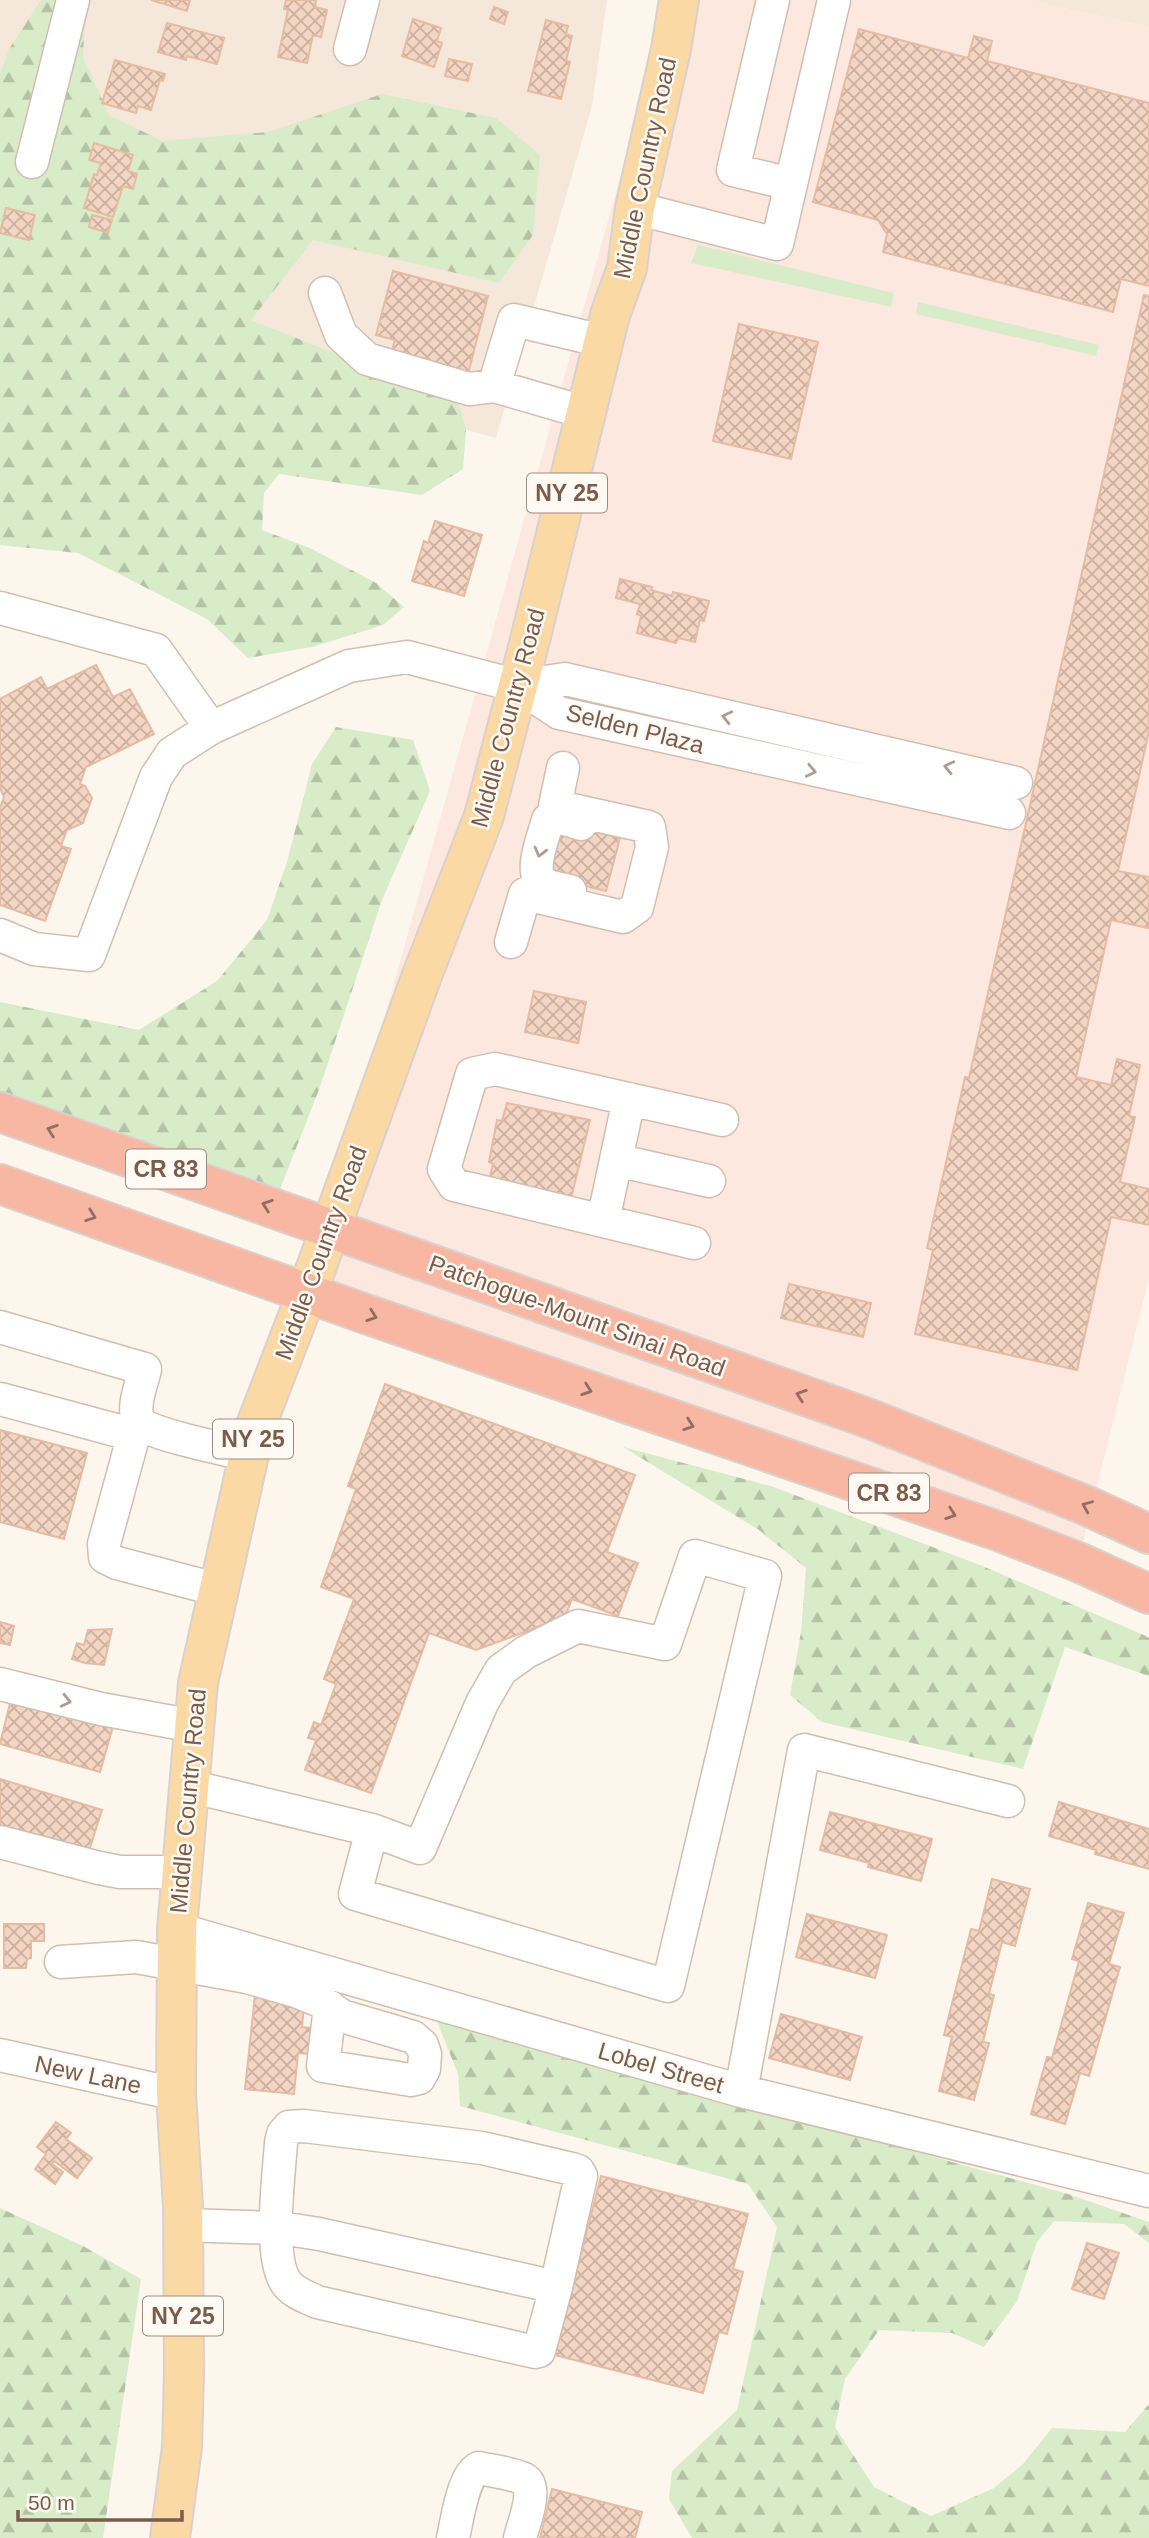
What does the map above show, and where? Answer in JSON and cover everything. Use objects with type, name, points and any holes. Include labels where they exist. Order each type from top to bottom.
[{"type":"highway","name":"Patchogue-Mount Sinai Road","points":[[0,1112],[865,1417],[1085,1505],[1149,1534]]},
{"type":"highway","name":"CR 83","points":[[0,1184],[307,1293],[998,1531],[1078,1562],[1149,1594]]},
{"type":"main road","name":"Middle Country Road","points":[[170,2538],[182,2447],[183,2225],[176,2094],[177,1946],[198,1683],[255,1428],[484,816],[603,341],[627,268],[635,208],[671,49],[679,0]]},
{"type":"street","points":[[32,162],[73,0]]},
{"type":"street","points":[[350,49],[363,0]]},
{"type":"street","points":[[774,0],[733,170],[791,184]]},
{"type":"street","points":[[635,208],[777,244],[834,0]]},
{"type":"street","points":[[325,293],[341,335],[367,359],[469,389],[494,386],[587,413]]},
{"type":"street","points":[[494,386],[514,320],[603,341]]},
{"type":"street","points":[[0,608],[156,650],[211,728]]},
{"type":"street","points":[[0,934],[34,949],[89,955],[156,777],[173,753],[211,728],[349,666],[407,657],[518,686]]},
{"type":"street","name":"Selden Plaza","points":[[518,686],[565,679],[1016,783]]},
{"type":"street","name":"Selden Plaza","points":[[518,686],[559,713],[1009,813]]},
{"type":"street","points":[[511,942],[525,894],[623,917],[636,907],[652,847],[649,827],[555,806],[563,768]]},
{"type":"street","points":[[636,907],[545,885],[535,870],[548,820],[554,818],[628,836],[652,847]]},
{"type":"street","points":[[694,1243],[454,1185],[444,1169],[472,1074],[495,1069],[722,1120]]},
{"type":"street","points":[[603,1221],[629,1099]]},
{"type":"street","points":[[616,1160],[709,1181]]},
{"type":"street","points":[[0,1327],[145,1368],[137,1403],[136,1427],[104,1544],[105,1557],[117,1563],[219,1590]]},
{"type":"street","points":[[0,1399],[141,1426],[249,1455]]},
{"type":"street","points":[[189,1786],[373,1830],[420,1848],[482,1703],[501,1670],[526,1652],[578,1626],[666,1644],[695,1556],[765,1576],[668,1986],[355,1894],[373,1830]]},
{"type":"street","points":[[0,1684],[89,1706],[194,1726]]},
{"type":"street","points":[[741,2091],[804,1750],[1008,1801]]},
{"type":"street","points":[[0,1842],[120,1872],[182,1872]]},
{"type":"street","points":[[61,1962],[136,1957],[177,1946],[247,1977],[296,1991],[330,2007]]},
{"type":"street","name":"Lobel Street","points":[[177,1946],[741,2091],[1149,2191]]},
{"type":"street","name":"New Lane","points":[[0,2055],[176,2094]]},
{"type":"street","points":[[304,2126],[482,2148],[578,2171],[582,2176],[556,2287],[539,2351],[528,2353],[317,2302],[298,2294],[287,2284],[281,2272],[275,2228],[283,2134],[289,2127],[304,2126]]},
{"type":"street","points":[[183,2225],[275,2228],[319,2234],[556,2287]]},
{"type":"street","points":[[453,2538],[467,2481],[474,2470],[480,2468],[524,2479],[530,2486],[531,2496],[520,2538]]},
{"type":"shaded area","points":[[0,0],[607,0],[592,106],[496,438],[0,302]]},
{"type":"shaded area","points":[[670,0],[1027,0],[1149,27],[1149,1279],[1078,1562],[307,1293]]},
{"type":"shaded area","points":[[1027,0],[1149,0],[1149,27]]},
{"type":"green space","points":[[41,0],[58,0],[85,13],[83,57],[109,115],[162,141],[268,132],[382,94],[496,118],[540,155],[533,235],[499,283],[313,240],[251,320],[458,402],[466,430],[463,469],[422,495],[279,474],[264,493],[262,530],[310,548],[376,583],[404,607],[383,625],[312,647],[248,658],[207,619],[78,553],[0,545],[0,74],[9,49]]},
{"type":"green space","points":[[698,245],[894,293],[891,307],[691,263]]},
{"type":"green space","points":[[918,302],[1099,345],[1096,356],[916,314]]},
{"type":"green space","points":[[336,727],[413,740],[430,791],[382,900],[320,1087],[279,1192],[0,1100],[0,1002],[139,1030],[217,981],[267,920],[287,862],[312,764]]},
{"type":"green space","points":[[623,1447],[771,1486],[980,1565],[1144,1635],[1149,1638],[1149,1676],[1065,1647],[1023,1769],[822,1722],[790,1695],[801,1632],[806,1568],[759,1530]]},
{"type":"green space","points":[[436,2019],[1068,2194],[1149,2222],[1149,2243],[1124,2224],[1054,2221],[1037,2242],[1017,2301],[984,2347],[952,2333],[879,2330],[845,2379],[835,2427],[874,2487],[931,2516],[994,2488],[1023,2464],[1052,2428],[1125,2432],[1149,2404],[1149,2538],[692,2538],[669,2499],[672,2471],[737,2410],[777,2227],[748,2184],[460,2106],[458,2074]]},
{"type":"green space","points":[[0,2208],[83,2246],[141,2279],[103,2538],[0,2538]]},
{"type":"building","points":[[151,0],[190,0],[187,11]]},
{"type":"building","points":[[286,0],[316,0],[315,7],[327,10],[321,37],[313,35],[307,63],[278,57],[288,10],[284,9]]},
{"type":"building","points":[[494,7],[508,12],[504,24],[490,19]]},
{"type":"building","points":[[413,19],[441,28],[437,41],[442,43],[434,67],[402,56]]},
{"type":"building","points":[[546,20],[568,26],[566,34],[572,36],[566,61],[570,62],[561,99],[528,91]]},
{"type":"building","points":[[167,23],[224,38],[217,64],[187,56],[186,60],[158,52]]},
{"type":"building","points":[[859,29],[968,58],[974,36],[992,41],[987,61],[1149,103],[1149,286],[1121,279],[1113,312],[883,252],[887,234],[878,220],[813,202]]},
{"type":"building","points":[[449,59],[472,64],[468,81],[445,76]]},
{"type":"building","points":[[115,60],[165,74],[163,81],[160,80],[151,110],[138,106],[136,113],[102,103]]},
{"type":"building","points":[[94,143],[133,155],[128,171],[137,174],[133,189],[123,186],[113,217],[84,208],[94,174],[97,175],[101,163],[89,160]]},
{"type":"building","points":[[6,208],[35,215],[29,240],[0,233]]},
{"type":"building","points":[[92,215],[112,220],[108,233],[89,227]]},
{"type":"building","points":[[393,271],[488,296],[468,374],[391,354],[395,340],[376,335]]},
{"type":"building","points":[[1144,295],[1149,296],[1149,731],[1118,871],[1149,877],[1149,924],[1148,928],[1111,920],[1076,1077],[1111,1085],[1117,1059],[1140,1065],[1129,1116],[1135,1117],[1120,1182],[1149,1189],[1149,1225],[1111,1217],[1077,1370],[915,1334],[933,1250],[927,1248],[965,1077],[969,1078]]},
{"type":"building","points":[[739,324],[818,342],[791,459],[713,441]]},
{"type":"building","points":[[435,521],[482,535],[464,596],[412,581],[424,541],[428,543]]},
{"type":"building","points":[[620,579],[652,587],[651,590],[672,596],[673,592],[709,601],[704,621],[700,620],[695,642],[678,638],[676,643],[637,633],[641,616],[637,614],[640,604],[616,598]]},
{"type":"building","points":[[96,665],[113,697],[130,689],[154,734],[86,767],[80,784],[85,786],[92,798],[83,823],[67,830],[61,846],[71,849],[45,921],[0,905],[0,808],[4,797],[0,788],[0,699],[41,677],[47,689]]},
{"type":"building","points":[[555,821],[620,838],[606,891],[540,875]]},
{"type":"building","points":[[534,991],[586,1002],[578,1043],[525,1032]]},
{"type":"building","points":[[507,1103],[590,1120],[570,1203],[488,1184],[493,1164],[489,1162],[497,1120],[502,1121]]},
{"type":"building","points":[[789,1284],[871,1303],[863,1337],[781,1318]]},
{"type":"building","points":[[385,1384],[635,1475],[607,1552],[638,1563],[618,1616],[572,1599],[565,1617],[476,1650],[429,1633],[371,1793],[305,1770],[316,1740],[308,1738],[314,1722],[321,1725],[336,1684],[324,1679],[354,1599],[321,1587],[356,1489],[348,1486]]},
{"type":"building","points":[[0,1430],[87,1453],[64,1539],[0,1522]]},
{"type":"building","points":[[0,1622],[14,1626],[10,1645],[0,1643]]},
{"type":"building","points":[[112,1629],[104,1665],[72,1659],[77,1643],[84,1645],[88,1630]]},
{"type":"building","points":[[12,1695],[114,1723],[100,1772],[0,1744]]},
{"type":"building","points":[[0,1779],[102,1810],[86,1860],[0,1833]]},
{"type":"building","points":[[1059,1802],[1149,1829],[1149,1869],[1095,1854],[1096,1850],[1049,1836]]},
{"type":"building","points":[[830,1812],[932,1839],[921,1881],[868,1867],[869,1863],[820,1850]]},
{"type":"building","points":[[992,1879],[1030,1889],[1015,1946],[1002,1942],[989,1994],[994,1995],[983,2042],[989,2043],[974,2100],[939,2091],[952,2037],[944,2035],[971,1929],[979,1931]]},
{"type":"building","points":[[1088,1903],[1124,1913],[1109,1964],[1120,1967],[1089,2076],[1080,2073],[1065,2124],[1031,2114],[1047,2057],[1052,2058],[1079,1961],[1072,1959]]},
{"type":"building","points":[[807,1914],[887,1935],[875,1978],[796,1957]]},
{"type":"building","points":[[4,1924],[44,1924],[44,1941],[31,1941],[31,1958],[27,1959],[26,1968],[4,1968]]},
{"type":"building","points":[[255,1995],[285,1998],[284,2005],[304,2007],[302,2027],[312,2028],[309,2054],[298,2053],[294,2094],[245,2089]]},
{"type":"building","points":[[781,2014],[862,2037],[850,2080],[769,2058]]},
{"type":"building","points":[[56,2122],[71,2133],[66,2139],[92,2158],[77,2178],[54,2161],[52,2164],[63,2172],[55,2184],[35,2169],[46,2154],[37,2147]]},
{"type":"building","points":[[601,2176],[748,2214],[733,2269],[743,2272],[727,2334],[719,2332],[703,2393],[555,2355]]},
{"type":"building","points":[[1087,2243],[1119,2253],[1104,2299],[1072,2289]]},
{"type":"building","points":[[552,2489],[642,2512],[635,2538],[540,2538]]}]
